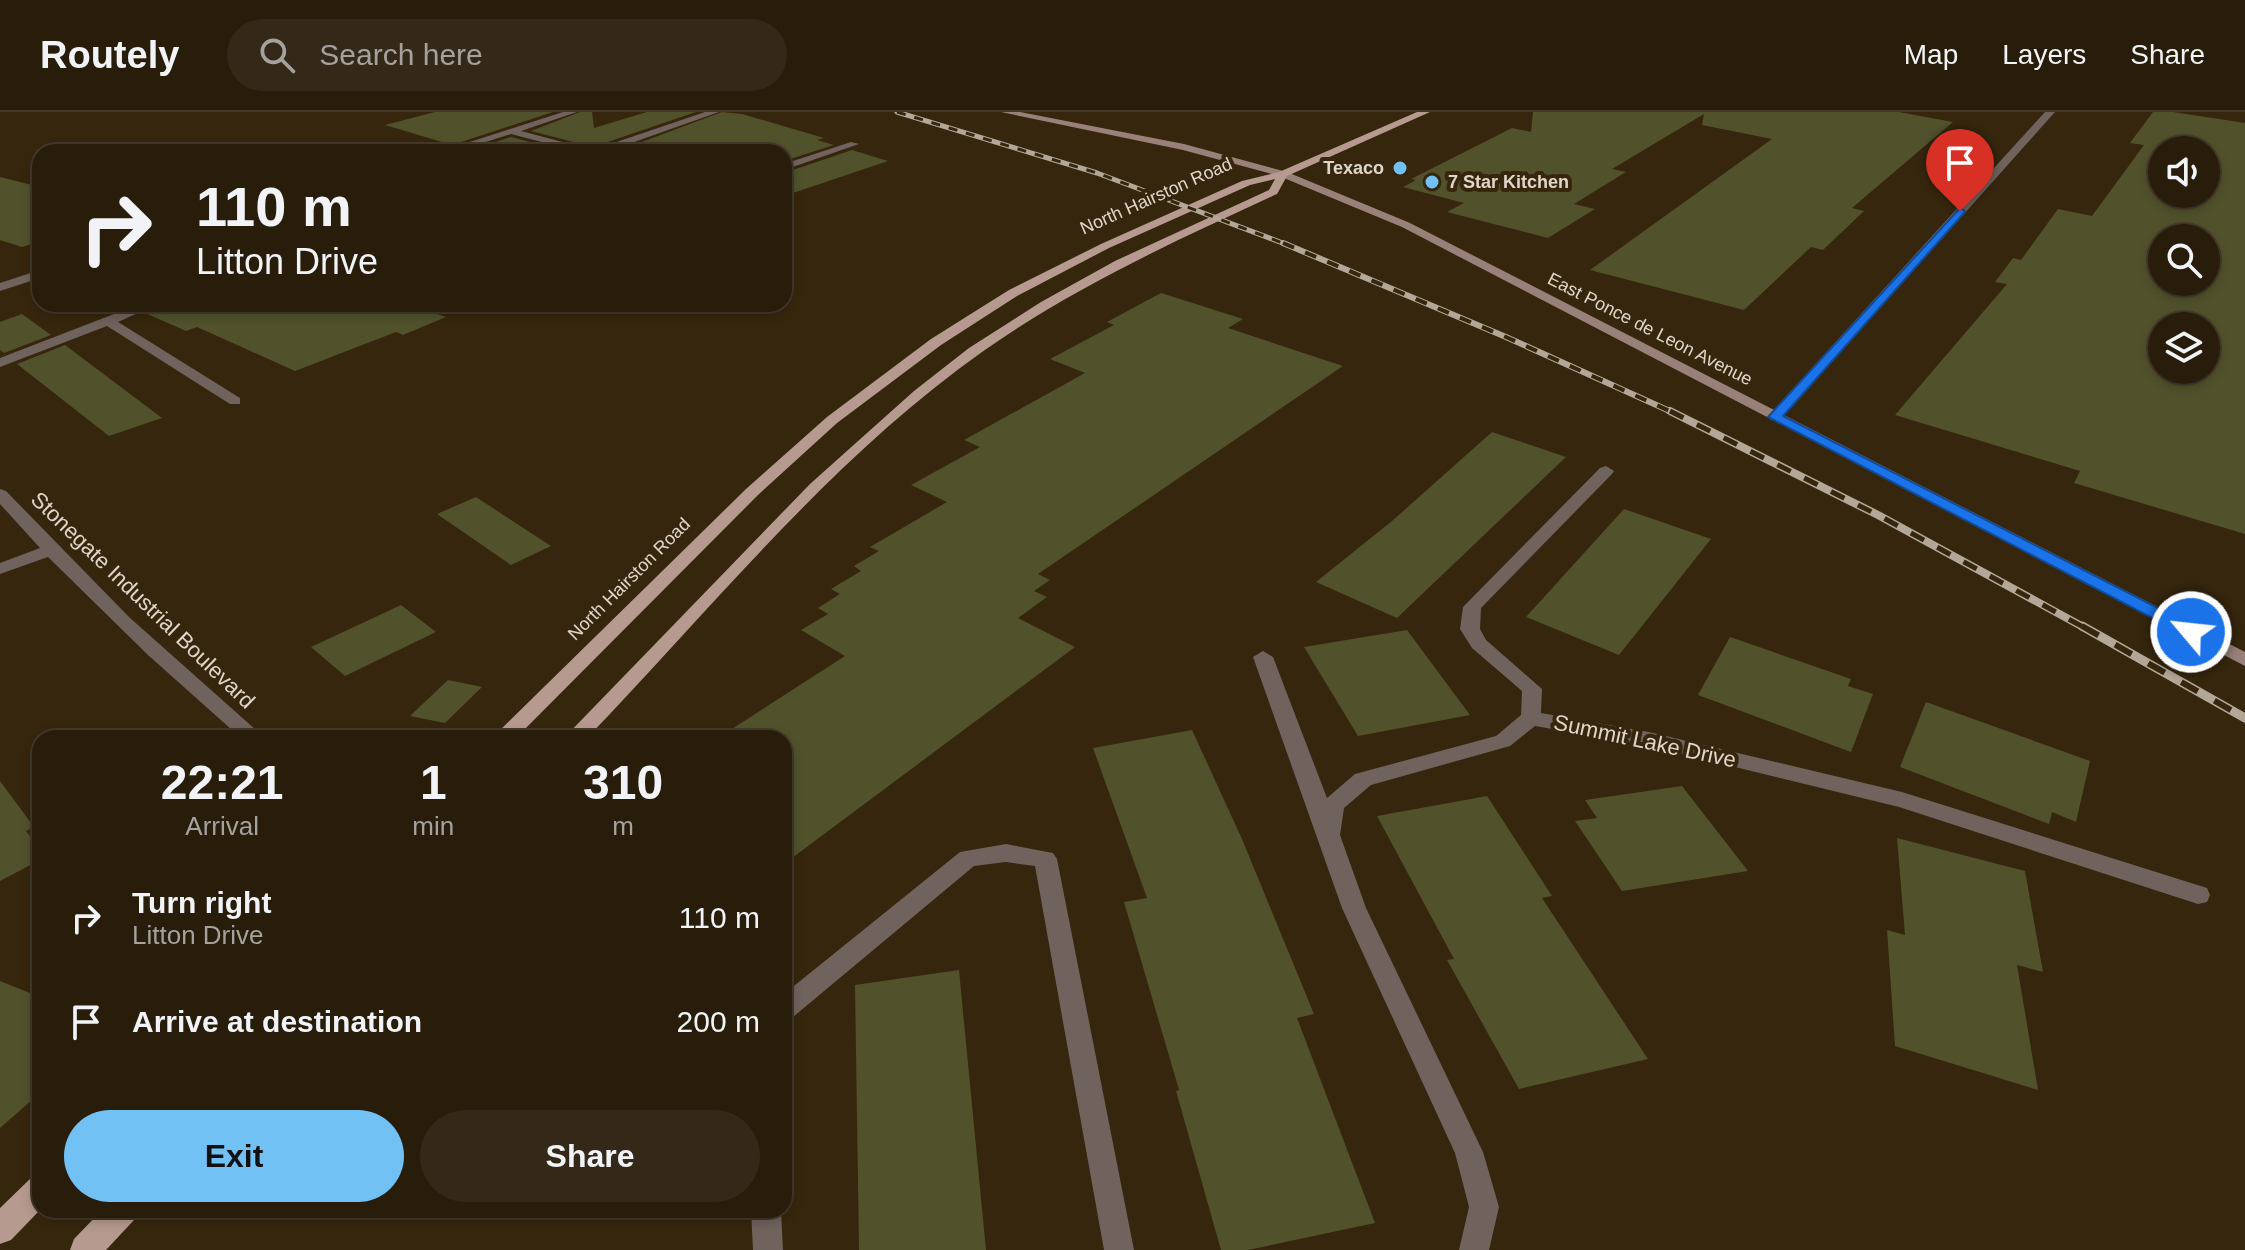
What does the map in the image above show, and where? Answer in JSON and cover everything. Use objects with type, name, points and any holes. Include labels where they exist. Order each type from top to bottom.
[{"type":"main road","name":"East Ponce de Leon Avenue","points":[[1006,112],[1144,138],[1283,174],[1406,225],[2245,660]]},
{"type":"main road","points":[[583,730],[800,502],[875,430],[974,351],[1047,302],[1187,231],[1273,192],[1283,174],[1425,112]]},
{"type":"main road","name":"North Hairston Road","points":[[511,730],[752,492],[832,420],[936,342],[1013,293],[1157,222],[1228,191],[1283,174]]},
{"type":"main road","points":[[0,1229],[32,1197]]},
{"type":"main road","points":[[85,1250],[115,1218]]},
{"type":"street","points":[[470,144],[572,112]]},
{"type":"street","points":[[617,144],[714,112]]},
{"type":"street","points":[[1775,417],[2050,112]]},
{"type":"street","points":[[511,131],[562,144]]},
{"type":"street","points":[[792,164],[854,144]]},
{"type":"street","points":[[0,287],[32,277]]},
{"type":"street","points":[[0,363],[133,312]]},
{"type":"street","points":[[109,322],[235,401]]},
{"type":"street","points":[[1531,718],[1532,689],[1479,644],[1470,629],[1472,607],[1606,471]]},
{"type":"street","name":"Stonegate Industrial Boulevard","points":[[0,494],[50,550],[193,686],[245,730]]},
{"type":"street","points":[[0,569],[50,550]]},
{"type":"street","points":[[1263,657],[1354,908],[1469,1152],[1484,1207],[1474,1250]]},
{"type":"street","name":"Summit Lake Drive","points":[[1329,835],[1333,805],[1363,779],[1503,741],[1531,718],[1649,739],[1902,800],[2198,895]]},
{"type":"street","points":[[792,1002],[968,858],[1006,853],[1045,859],[1119,1250]]},
{"type":"street","points":[[766,1218],[768,1250]]},
{"type":"building","points":[[435,112],[553,112],[455,144],[385,125]]},
{"type":"building","points":[[580,112],[592,112],[594,128],[647,112],[696,112],[602,144],[581,144],[531,131]]},
{"type":"building","points":[[722,112],[742,114],[824,138],[817,140],[834,145],[792,158],[792,144],[636,144]]},
{"type":"building","points":[[1533,112],[1899,112],[1953,122],[1852,208],[1864,211],[1823,250],[1811,247],[1744,310],[1590,270],[1772,139],[1702,125],[1704,114],[1612,169],[1626,172],[1574,204],[1595,209],[1548,238],[1447,212],[1464,203],[1403,187],[1416,180],[1411,179],[1512,128],[1531,132]]},
{"type":"building","points":[[2153,112],[2245,123],[2245,534],[2074,483],[2080,471],[1895,415],[2007,284],[1995,282],[2013,258],[2021,260],[2058,209],[2092,216],[2144,145],[2130,143]]},
{"type":"building","points":[[511,137],[538,144],[489,144]]},
{"type":"building","points":[[852,150],[888,161],[792,193],[792,170]]},
{"type":"building","points":[[0,177],[32,185],[32,244],[22,247],[0,240]]},
{"type":"building","points":[[1161,293],[1243,319],[1228,328],[1343,366],[1038,574],[1050,580],[1034,591],[1047,597],[1018,618],[1075,647],[792,858],[792,730],[730,730],[845,656],[801,630],[828,614],[818,608],[840,594],[831,589],[861,571],[854,566],[879,551],[870,547],[947,502],[911,485],[980,447],[964,440],[1085,373],[1050,359],[1114,325],[1107,322]]},
{"type":"building","points":[[431,312],[446,317],[403,335],[396,332],[295,371],[197,327],[186,331],[145,313]]},
{"type":"building","points":[[22,314],[51,335],[4,353],[0,350],[0,322]]},
{"type":"building","points":[[65,345],[162,418],[109,436],[17,364]]},
{"type":"building","points":[[1492,432],[1566,457],[1397,618],[1316,582],[1392,521]]},
{"type":"building","points":[[476,497],[551,546],[511,565],[437,514]]},
{"type":"building","points":[[1624,509],[1711,539],[1619,655],[1526,617]]},
{"type":"building","points":[[401,605],[436,632],[345,676],[311,647]]},
{"type":"building","points":[[1407,630],[1470,715],[1358,736],[1304,647]]},
{"type":"building","points":[[1730,637],[1851,679],[1848,686],[1873,694],[1851,752],[1698,695]]},
{"type":"building","points":[[448,680],[482,687],[445,723],[410,716]]},
{"type":"building","points":[[1926,702],[2090,761],[2076,822],[2052,812],[2049,824],[1900,767]]},
{"type":"building","points":[[1192,730],[1242,839],[1314,1014],[1297,1018],[1375,1223],[1248,1250],[1221,1250],[1176,1091],[1179,1090],[1124,902],[1147,898],[1093,748]]},
{"type":"building","points":[[0,781],[32,824],[32,828],[26,831],[32,839],[32,864],[0,881]]},
{"type":"building","points":[[1682,786],[1748,871],[1622,891],[1575,821],[1597,818],[1585,800]]},
{"type":"building","points":[[1487,796],[1552,896],[1542,898],[1648,1059],[1519,1089],[1447,960],[1454,959],[1377,816]]},
{"type":"building","points":[[1897,838],[2025,871],[2043,972],[2017,965],[2038,1090],[1895,1046],[1887,930],[1905,935]]},
{"type":"building","points":[[959,970],[986,1250],[859,1250],[855,985]]},
{"type":"building","points":[[0,981],[32,994],[32,1100],[0,1128]]},
{"type":"railway","points":[[897,112],[1097,173],[1286,244]]},
{"type":"railway","points":[[1286,244],[1506,337],[1674,413]]},
{"type":"railway","points":[[1670,411],[1674,413]]},
{"type":"railway","points":[[1674,413],[1878,515],[2085,628]]},
{"type":"railway","points":[[2082,626],[2245,718]]},
{"type":"place","name":"Texaco","points":[[1400,168]]},
{"type":"place","name":"7 Star Kitchen","points":[[1432,182]]},
{"type":"route","points":[[1960,211],[1775,417],[2191,632]]}]
